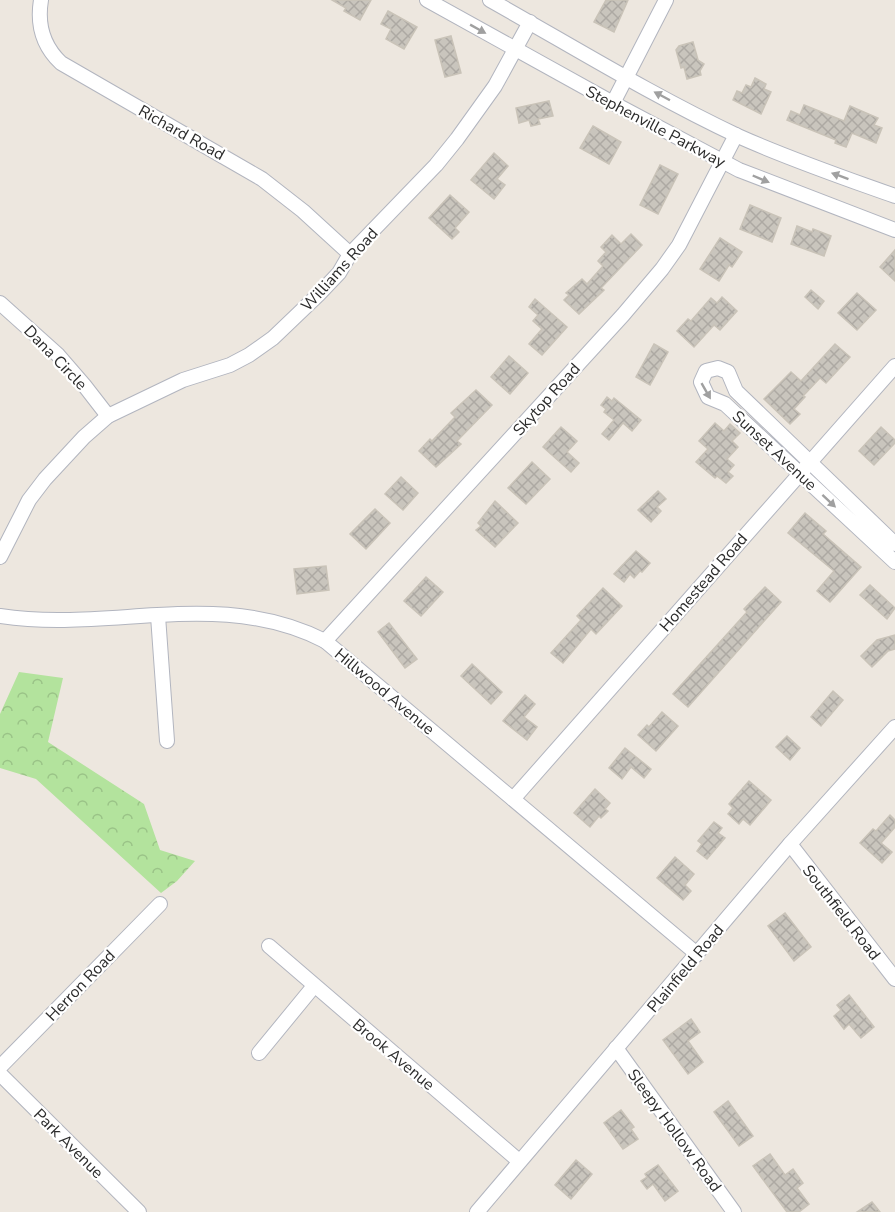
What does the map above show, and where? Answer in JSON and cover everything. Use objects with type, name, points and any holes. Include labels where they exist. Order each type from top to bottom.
[{"type":"street","name":"Richard Road","points":[[41,0],[39,18],[41,30],[53,55],[61,63],[262,179],[303,211],[350,254]]},
{"type":"street","name":"Stephenville Parkway","points":[[427,0],[723,162],[776,185],[895,230]]},
{"type":"street","name":"Stephenville Parkway","points":[[490,0],[626,77],[736,135],[895,196]]},
{"type":"street","points":[[613,103],[666,0]]},
{"type":"street","name":"Williams Road","points":[[0,557],[29,500],[45,479],[84,437],[108,416],[183,380],[230,365],[249,355],[273,338],[306,307],[339,273],[350,254],[436,165],[457,139],[495,86],[530,22]]},
{"type":"street","name":"Skytop Road","points":[[325,641],[623,315],[662,269],[679,244],[736,135]]},
{"type":"street","name":"Dana Circle","points":[[0,303],[58,355],[108,416]]},
{"type":"street","name":"Homestead Road","points":[[513,799],[895,366]]},
{"type":"street","name":"Sunset Avenue","points":[[895,544],[804,467],[724,404],[708,397],[701,382],[706,372],[718,368],[728,372],[736,391],[804,467],[895,562]]},
{"type":"street","name":"Hillwood Avenue","points":[[0,616],[37,620],[227,613],[254,616],[287,624],[325,641],[697,954]]},
{"type":"street","points":[[158,616],[167,741]]},
{"type":"street","name":"Plainfield Road","points":[[477,1212],[790,844],[895,727]]},
{"type":"street","name":"Southfield Road","points":[[790,844],[895,979]]},
{"type":"street","name":"Herron Road","points":[[0,1067],[160,904]]},
{"type":"street","name":"Brook Avenue","points":[[269,946],[519,1161]]},
{"type":"street","points":[[259,1053],[314,986]]},
{"type":"street","name":"Sleepy Hollow Road","points":[[616,1048],[734,1212]]},
{"type":"street","name":"Park Avenue","points":[[0,1074],[139,1212]]},
{"type":"green space","points":[[19,672],[63,678],[48,742],[144,804],[160,850],[195,861],[177,881],[161,893],[36,779],[0,768],[0,714]]},
{"type":"building","points":[[332,0],[371,0],[360,20],[344,11],[346,8]]},
{"type":"building","points":[[606,0],[628,0],[614,32],[594,22]]},
{"type":"building","points":[[388,11],[417,27],[404,49],[386,39],[391,29],[381,24]]},
{"type":"building","points":[[451,36],[461,73],[445,77],[435,40]]},
{"type":"building","points":[[693,42],[698,60],[704,64],[700,71],[701,75],[687,79],[676,50],[679,46]]},
{"type":"building","points":[[755,78],[766,84],[764,89],[771,92],[761,114],[733,100],[737,91],[742,93],[746,85],[751,87]]},
{"type":"building","points":[[549,101],[553,116],[538,119],[540,124],[531,126],[529,120],[519,123],[516,108]]},
{"type":"building","points":[[804,105],[844,121],[850,106],[878,118],[874,125],[882,128],[876,143],[852,133],[846,147],[835,143],[836,140],[787,120],[791,111],[800,115]]},
{"type":"building","points":[[593,126],[621,142],[609,164],[580,148]]},
{"type":"building","points":[[494,153],[508,166],[497,179],[505,185],[494,199],[471,180]]},
{"type":"building","points":[[660,165],[678,174],[658,214],[640,205]]},
{"type":"building","points":[[450,195],[469,212],[455,228],[459,232],[452,239],[429,218]]},
{"type":"building","points":[[750,205],[781,218],[772,242],[740,229]]},
{"type":"building","points":[[797,226],[831,236],[824,256],[791,244]]},
{"type":"building","points":[[631,234],[642,245],[601,288],[604,290],[579,314],[564,300],[569,295],[566,293],[582,279],[587,284],[603,266],[598,261],[606,252],[601,247],[612,235],[621,244]]},
{"type":"building","points":[[720,238],[742,252],[732,267],[729,265],[719,281],[700,269]]},
{"type":"building","points":[[895,250],[895,281],[880,267]]},
{"type":"building","points":[[811,290],[824,301],[818,309],[805,297]]},
{"type":"building","points":[[857,293],[876,310],[857,330],[838,313]]},
{"type":"building","points":[[722,297],[737,311],[720,330],[714,325],[694,347],[677,331],[688,319],[691,321],[711,298],[717,303]]},
{"type":"building","points":[[535,299],[567,327],[542,355],[529,344],[542,329],[533,321],[538,315],[529,307]]},
{"type":"building","points":[[654,344],[668,352],[650,385],[636,377]]},
{"type":"building","points":[[835,344],[850,357],[826,383],[820,378],[803,396],[805,397],[794,409],[800,414],[790,424],[764,399],[791,372],[801,381]]},
{"type":"building","points":[[509,356],[528,373],[510,394],[491,377]]},
{"type":"building","points":[[476,390],[492,405],[457,441],[461,444],[436,467],[419,451],[455,417],[451,413]]},
{"type":"building","points":[[607,397],[612,401],[614,398],[641,420],[632,431],[623,423],[609,440],[602,434],[614,420],[604,412],[606,409],[601,405]]},
{"type":"building","points":[[715,423],[724,431],[730,424],[740,433],[732,441],[738,447],[727,459],[734,465],[728,472],[733,476],[726,483],[717,476],[715,478],[696,462],[708,449],[699,441]]},
{"type":"building","points":[[561,427],[577,441],[567,452],[579,463],[571,472],[543,447]]},
{"type":"building","points":[[881,427],[895,440],[895,443],[874,465],[859,451]]},
{"type":"building","points":[[532,462],[550,479],[526,504],[508,488]]},
{"type":"building","points":[[401,477],[418,493],[403,510],[385,494]]},
{"type":"building","points":[[658,491],[666,499],[657,507],[661,511],[651,522],[638,510]]},
{"type":"building","points":[[495,501],[518,523],[495,547],[476,530],[481,526],[478,523]]},
{"type":"building","points":[[375,509],[390,523],[366,549],[350,534]]},
{"type":"building","points":[[805,513],[826,531],[823,534],[861,567],[830,602],[817,591],[834,571],[788,533]]},
{"type":"building","points":[[636,551],[650,563],[634,578],[630,574],[624,582],[614,574]]},
{"type":"building","points":[[326,566],[329,590],[297,594],[294,569]]},
{"type":"building","points":[[426,577],[443,592],[421,616],[404,601]]},
{"type":"building","points":[[870,585],[895,608],[887,619],[860,595]]},
{"type":"building","points":[[765,587],[781,602],[688,707],[673,694],[747,612],[744,609]]},
{"type":"building","points":[[603,588],[622,606],[596,634],[591,629],[563,663],[551,653],[581,620],[577,616]]},
{"type":"building","points":[[389,623],[417,659],[405,668],[378,632]]},
{"type":"building","points":[[895,635],[895,649],[888,651],[872,667],[861,656],[877,640]]},
{"type":"building","points":[[472,664],[502,692],[491,704],[461,676]]},
{"type":"building","points":[[833,691],[843,700],[821,726],[811,717]]},
{"type":"building","points":[[525,695],[535,704],[524,717],[537,727],[527,740],[503,721]]},
{"type":"building","points":[[662,712],[678,726],[656,751],[638,735],[647,725],[649,727]]},
{"type":"building","points":[[787,736],[800,748],[790,760],[776,747]]},
{"type":"building","points":[[625,748],[651,769],[644,778],[631,767],[622,779],[609,768]]},
{"type":"building","points":[[749,781],[771,800],[750,825],[743,819],[739,824],[728,814],[733,808],[729,804]]},
{"type":"building","points":[[595,789],[610,803],[605,809],[608,811],[601,818],[599,816],[590,827],[574,813]]},
{"type":"building","points":[[890,815],[895,820],[895,827],[881,843],[892,852],[882,863],[860,843],[873,829],[876,831]]},
{"type":"building","points":[[714,822],[722,828],[718,833],[725,838],[707,859],[697,851],[702,844],[698,841]]},
{"type":"building","points":[[675,857],[694,874],[685,885],[691,891],[683,900],[657,878]]},
{"type":"building","points":[[785,913],[811,947],[794,961],[768,926]]},
{"type":"building","points":[[849,995],[874,1027],[861,1038],[849,1024],[844,1029],[834,1016],[841,1010],[837,1005]]},
{"type":"building","points":[[691,1019],[700,1032],[688,1041],[703,1062],[688,1074],[663,1040]]},
{"type":"building","points":[[728,1101],[753,1136],[739,1146],[714,1112]]},
{"type":"building","points":[[621,1110],[634,1127],[631,1129],[638,1139],[623,1149],[604,1123]]},
{"type":"building","points":[[770,1154],[785,1175],[793,1169],[803,1183],[797,1188],[809,1204],[799,1212],[787,1212],[753,1166]]},
{"type":"building","points":[[576,1160],[592,1174],[571,1199],[555,1185]]},
{"type":"building","points":[[658,1165],[678,1191],[665,1201],[653,1184],[647,1189],[641,1181],[647,1177],[645,1174]]},
{"type":"building","points":[[872,1202],[880,1212],[857,1212]]}]
